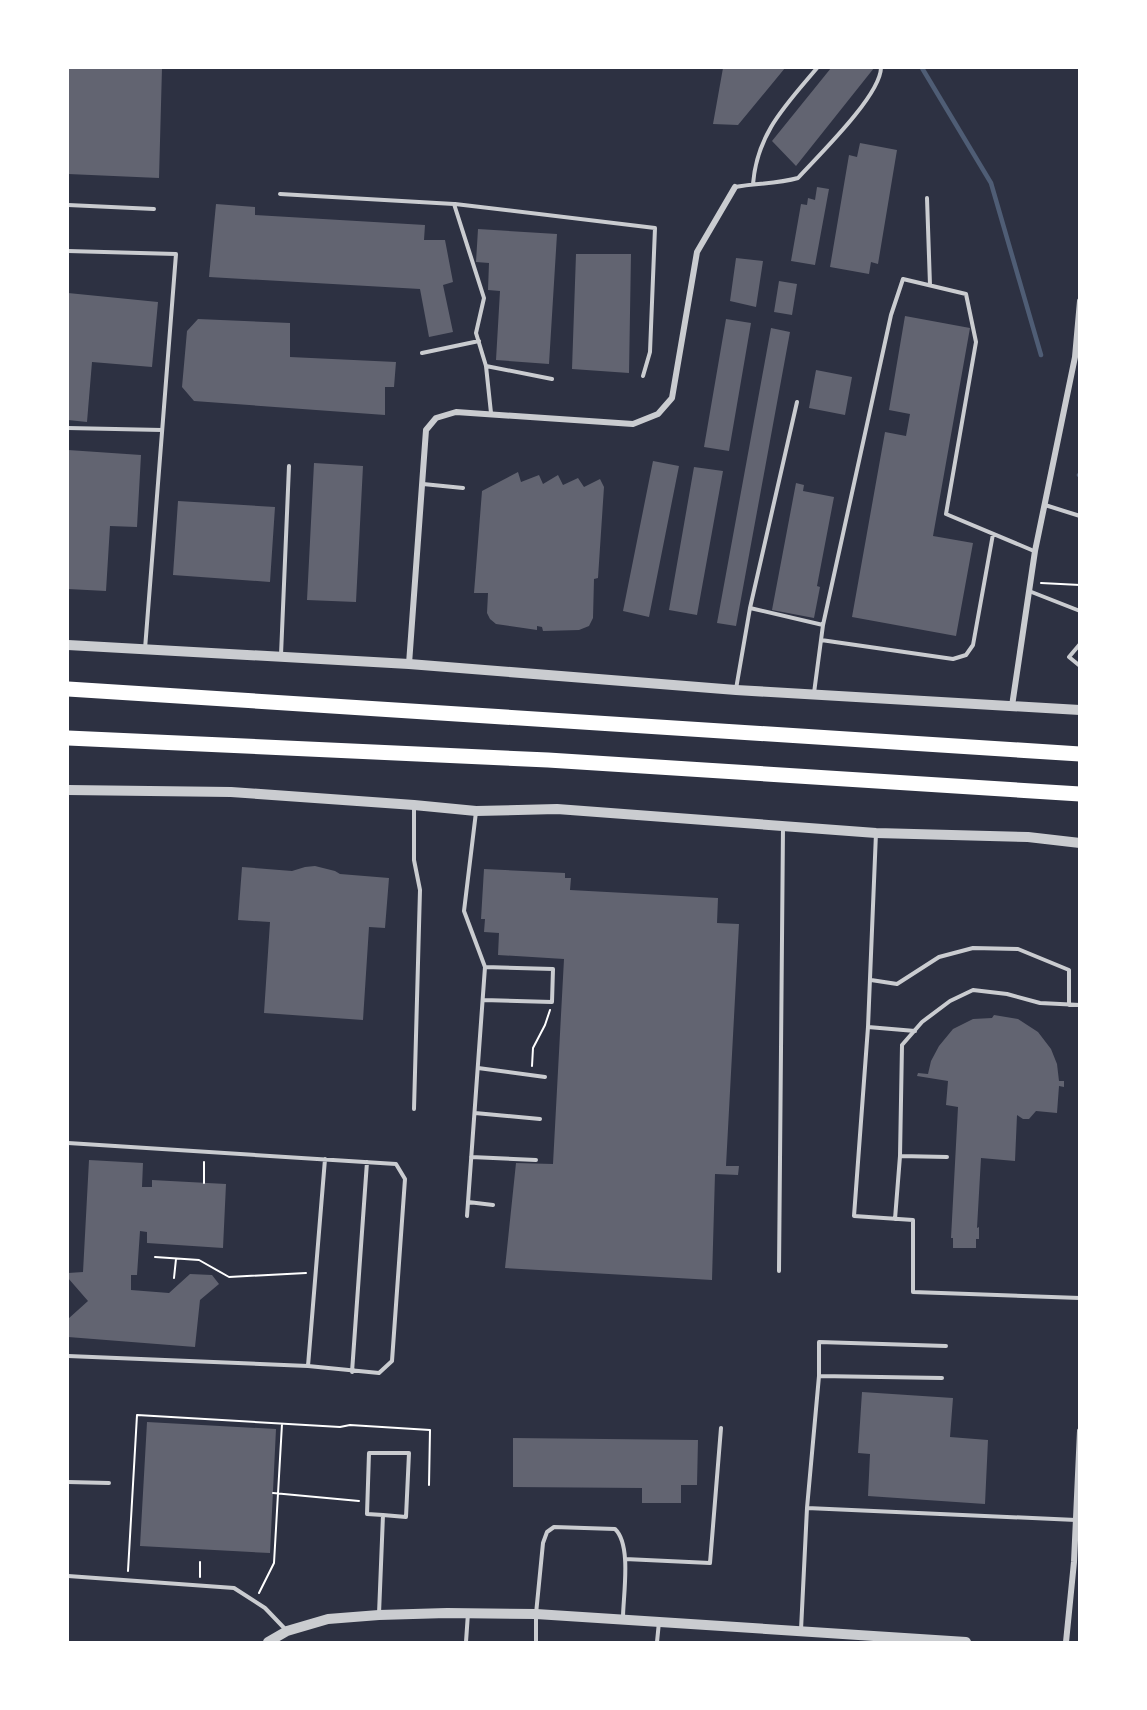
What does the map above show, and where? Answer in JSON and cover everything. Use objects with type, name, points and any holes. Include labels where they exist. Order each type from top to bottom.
[{"type":"highway","points":[[68,689],[1080,754]]},
{"type":"highway","points":[[68,738],[548,760],[1080,794]]},
{"type":"street","points":[[409,664],[426,430],[436,418],[456,412],[633,424],[658,414],[672,398],[697,252],[735,187]]},
{"type":"street","points":[[1012,706],[1035,551],[1077,357],[1080,300]]},
{"type":"street","points":[[68,645],[409,664],[736,690],[1080,710]]},
{"type":"street","points":[[68,790],[231,792],[476,811],[557,809],[783,827],[876,833],[1028,837],[1080,843]]},
{"type":"street","points":[[1066,1642],[1077,1520],[1080,1431]]},
{"type":"street","points":[[268,1642],[287,1631],[328,1619],[379,1615],[468,1613],[622,1619],[801,1631],[887,1640],[966,1642]]},
{"type":"lane","points":[[753,184],[757,155],[772,122],[817,68]]},
{"type":"lane","points":[[735,187],[781,183],[798,178],[872,94],[881,74],[881,68]]},
{"type":"lane","points":[[280,194],[454,204],[655,228],[650,352],[643,376]]},
{"type":"lane","points":[[927,198],[930,285]]},
{"type":"lane","points":[[454,204],[484,298],[476,333],[486,366],[491,414]]},
{"type":"lane","points":[[68,205],[154,208]]},
{"type":"lane","points":[[68,251],[176,254],[145,650]]},
{"type":"lane","points":[[814,694],[823,625],[891,315],[903,279],[966,294],[976,342],[946,514],[1035,551]]},
{"type":"lane","points":[[422,353],[479,341]]},
{"type":"lane","points":[[486,366],[552,379]]},
{"type":"lane","points":[[736,690],[750,608],[797,402]]},
{"type":"lane","points":[[68,428],[162,430]]},
{"type":"lane","points":[[280,656],[289,466]]},
{"type":"lane","points":[[422,483],[463,488]]},
{"type":"lane","points":[[1045,505],[1080,516]]},
{"type":"lane","points":[[821,640],[953,659],[966,655],[973,645],[993,534]]},
{"type":"lane","points":[[1029,591],[1080,611]]},
{"type":"lane","points":[[750,608],[823,625]]},
{"type":"lane","points":[[1080,644],[1069,657],[1080,666]]},
{"type":"lane","points":[[414,805],[414,860],[420,890],[414,1109]]},
{"type":"lane","points":[[467,1216],[485,967],[464,911],[476,811]]},
{"type":"lane","points":[[779,1271],[783,827]]},
{"type":"lane","points":[[876,833],[871,980],[854,1216],[913,1220],[913,1292],[1080,1298]]},
{"type":"lane","points":[[871,980],[897,984],[939,957],[974,948],[1018,949],[1069,970],[1069,1005]]},
{"type":"lane","points":[[483,1000],[552,1002],[553,969],[485,967]]},
{"type":"lane","points":[[895,1219],[900,1156],[902,1045],[922,1022],[950,1001],[973,990],[1007,994],[1040,1003],[1080,1005]]},
{"type":"lane","points":[[868,1027],[915,1032]]},
{"type":"lane","points":[[478,1068],[545,1077]]},
{"type":"lane","points":[[475,1113],[540,1119]]},
{"type":"lane","points":[[68,1143],[396,1164],[405,1179],[392,1361],[379,1373],[308,1366],[68,1356]]},
{"type":"lane","points":[[900,1156],[947,1157]]},
{"type":"lane","points":[[471,1157],[536,1160]]},
{"type":"lane","points":[[308,1366],[325,1160]]},
{"type":"lane","points":[[352,1372],[367,1161]]},
{"type":"lane","points":[[468,1202],[493,1205]]},
{"type":"lane","points":[[801,1631],[807,1508],[819,1376],[819,1342],[946,1346]]},
{"type":"lane","points":[[819,1376],[942,1378]]},
{"type":"lane","points":[[625,1559],[710,1563],[722,1428]]},
{"type":"lane","points":[[369,1453],[409,1454],[405,1517],[383,1515],[367,1514],[369,1453]]},
{"type":"lane","points":[[68,1482],[109,1483]]},
{"type":"lane","points":[[807,1508],[1077,1520]]},
{"type":"lane","points":[[379,1615],[383,1515]]},
{"type":"lane","points":[[536,1642],[536,1614],[543,1543],[549,1529],[554,1527],[615,1529],[622,1541],[625,1559],[622,1619]]},
{"type":"lane","points":[[68,1576],[234,1588],[265,1608],[287,1631]]},
{"type":"lane","points":[[466,1642],[468,1613]]},
{"type":"lane","points":[[657,1642],[659,1622]]},
{"type":"path","points":[[1031,582],[1080,585]]},
{"type":"path","points":[[532,1075],[533,1048],[545,1025],[552,1002]]},
{"type":"path","points":[[204,1183],[205,1152]]},
{"type":"path","points":[[155,1257],[199,1260],[229,1277],[316,1272]]},
{"type":"path","points":[[174,1278],[176,1259]]},
{"type":"path","points":[[128,1580],[137,1415],[430,1430],[429,1485]]},
{"type":"path","points":[[255,1601],[274,1563],[282,1424]]},
{"type":"path","points":[[273,1493],[367,1502]]},
{"type":"path","points":[[199,1585],[200,1562]]},
{"type":"building","points":[[68,68],[162,68],[159,178],[68,174]]},
{"type":"building","points":[[723,68],[785,68],[738,125],[713,124]]},
{"type":"building","points":[[831,68],[874,68],[796,166],[772,141]]},
{"type":"building","points":[[860,143],[897,150],[878,264],[871,262],[869,274],[830,267],[849,155],[857,157]]},
{"type":"building","points":[[817,187],[829,189],[815,265],[791,261],[801,204],[807,205],[808,198],[815,200]]},
{"type":"building","points":[[216,204],[255,207],[255,215],[425,225],[424,240],[445,240],[453,282],[443,285],[453,332],[429,337],[420,289],[209,277]]},
{"type":"building","points":[[478,229],[557,234],[549,364],[496,360],[500,291],[488,290],[489,263],[476,262]]},
{"type":"building","points":[[576,254],[631,254],[629,373],[572,369]]},
{"type":"building","points":[[736,258],[763,261],[756,307],[730,301]]},
{"type":"building","points":[[779,281],[797,284],[792,315],[774,312]]},
{"type":"building","points":[[68,293],[158,302],[152,367],[92,362],[87,422],[68,420]]},
{"type":"building","points":[[905,316],[970,328],[933,536],[973,543],[956,636],[852,617],[885,432],[906,436],[910,414],[889,410]]},
{"type":"building","points":[[198,319],[290,323],[290,357],[396,362],[394,387],[385,387],[385,415],[194,401],[182,387],[187,331]]},
{"type":"building","points":[[726,319],[751,323],[729,451],[704,447]]},
{"type":"building","points":[[771,328],[790,332],[736,626],[717,623]]},
{"type":"building","points":[[816,370],[852,377],[845,415],[809,408]]},
{"type":"building","points":[[68,450],[141,455],[137,527],[110,526],[106,591],[68,589]]},
{"type":"building","points":[[653,461],[679,466],[649,617],[623,611]]},
{"type":"building","points":[[314,463],[363,466],[356,602],[307,600]]},
{"type":"building","points":[[694,467],[723,471],[697,615],[669,610]]},
{"type":"building","points":[[518,472],[521,482],[539,475],[543,484],[558,475],[563,485],[578,478],[584,487],[600,479],[604,487],[598,578],[594,579],[593,618],[589,626],[579,630],[543,631],[542,627],[537,626],[537,630],[496,624],[487,613],[488,593],[474,593],[482,491]]},
{"type":"building","points":[[796,483],[804,485],[803,491],[834,497],[817,586],[820,587],[814,618],[772,610]]},
{"type":"building","points":[[178,501],[275,507],[270,582],[173,575]]},
{"type":"building","points":[[315,866],[340,874],[389,878],[385,928],[369,927],[363,1020],[264,1013],[270,922],[238,920],[242,867],[292,871]]},
{"type":"building","points":[[484,869],[565,873],[565,878],[571,878],[570,890],[718,898],[717,923],[739,924],[726,1166],[739,1166],[738,1175],[715,1174],[712,1280],[505,1268],[516,1163],[553,1164],[564,959],[498,955],[499,933],[484,932],[485,919],[481,919]]},
{"type":"building","points":[[994,1015],[1018,1019],[1038,1032],[1051,1049],[1057,1064],[1059,1081],[1064,1081],[1064,1087],[1059,1086],[1057,1113],[1036,1111],[1029,1119],[1023,1119],[1017,1115],[1015,1161],[981,1158],[977,1228],[979,1227],[979,1239],[976,1239],[976,1248],[953,1248],[953,1238],[951,1238],[958,1107],[946,1105],[948,1081],[917,1076],[918,1073],[928,1074],[931,1061],[939,1046],[953,1029],[973,1019],[992,1018]]},
{"type":"building","points":[[89,1160],[143,1163],[142,1187],[152,1187],[152,1180],[226,1184],[223,1248],[147,1243],[147,1232],[140,1231],[137,1275],[131,1275],[131,1290],[169,1293],[190,1274],[212,1275],[219,1284],[200,1300],[195,1347],[68,1337],[68,1319],[88,1301],[68,1278],[68,1273],[83,1272]]},
{"type":"building","points":[[862,1392],[953,1398],[950,1437],[988,1440],[985,1504],[868,1496],[870,1454],[858,1453]]},
{"type":"building","points":[[147,1422],[276,1429],[270,1553],[140,1546]]},
{"type":"building","points":[[513,1438],[698,1440],[697,1485],[681,1485],[681,1503],[642,1503],[642,1488],[513,1487]]},
{"type":"waterway","points":[[922,68],[991,183],[1041,355]]}]
